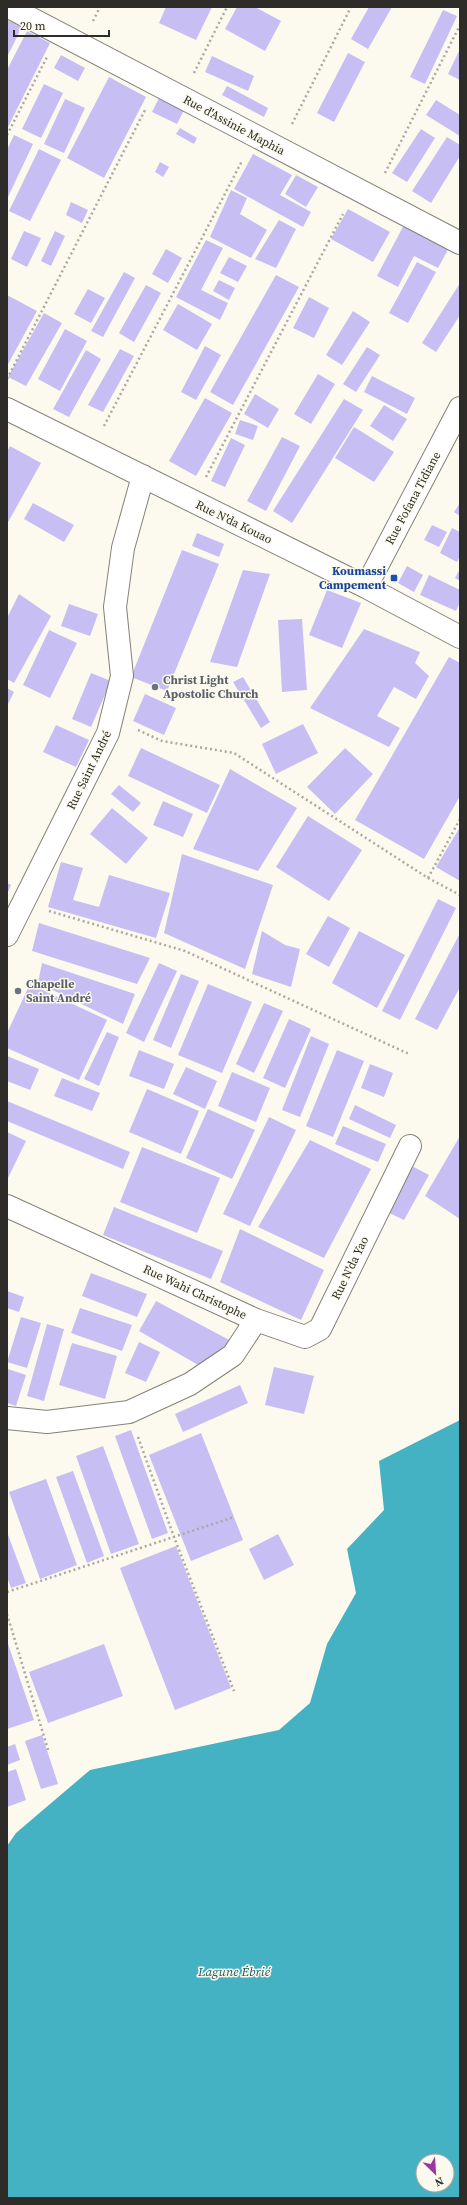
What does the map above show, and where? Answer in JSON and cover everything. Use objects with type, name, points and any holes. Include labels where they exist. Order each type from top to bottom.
[{"type":"street","name":"Rue d'Assinie Maphia","points":[[9,7],[460,242]]},
{"type":"street","name":"Rue Fofana Tidiane","points":[[366,587],[460,408]]},
{"type":"street","name":"Rue N'da Kouao","points":[[7,409],[366,587],[460,637]]},
{"type":"street","name":"Rue Saint André","points":[[7,935],[108,733],[122,676],[115,607],[123,548],[143,476]]},
{"type":"street","name":"Rue N'da Yao","points":[[256,1320],[305,1336],[320,1329],[410,1146]]},
{"type":"street","name":"Rue Wahi Christophe","points":[[7,1206],[256,1320],[233,1355],[190,1384],[129,1412],[47,1422],[7,1418]]},
{"type":"path","points":[[181,97],[227,7]]},
{"type":"path","points":[[280,148],[352,7]]},
{"type":"path","points":[[193,501],[460,26]]},
{"type":"path","points":[[7,136],[58,33]]},
{"type":"path","points":[[7,379],[158,85]]},
{"type":"path","points":[[91,450],[256,136]]},
{"type":"path","points":[[111,719],[162,741],[234,753],[428,878],[460,895]]},
{"type":"path","points":[[428,878],[460,819]]},
{"type":"path","points":[[23,903],[185,951],[409,1054]]},
{"type":"path","points":[[129,1412],[174,1536],[234,1691]]},
{"type":"path","points":[[7,1592],[234,1517]]},
{"type":"path","points":[[7,1614],[49,1754]]},
{"type":"water","name":"Lagune Ébrié","points":[[460,1420],[460,2198],[7,2198],[7,1846],[16,1833],[90,1770],[279,1730],[310,1703],[327,1644],[356,1593],[347,1549],[384,1510],[379,1461]]},
{"type":"building","points":[[166,7],[212,7],[196,40],[159,23]]},
{"type":"building","points":[[237,7],[255,7],[281,21],[265,51],[225,29]]},
{"type":"building","points":[[369,7],[392,7],[368,49],[351,39]]},
{"type":"building","points":[[443,10],[457,16],[425,84],[410,77]]},
{"type":"building","points":[[7,20],[22,27],[7,57]]},
{"type":"building","points":[[27,31],[50,43],[7,129],[7,70]]},
{"type":"building","points":[[460,49],[460,80],[448,74]]},
{"type":"building","points":[[348,53],[365,62],[334,122],[317,113]]},
{"type":"building","points":[[61,55],[85,68],[78,81],[54,68]]},
{"type":"building","points":[[212,56],[254,76],[248,91],[205,72]]},
{"type":"building","points":[[109,77],[146,97],[104,178],[67,158]]},
{"type":"building","points":[[44,84],[63,93],[41,138],[22,129]]},
{"type":"building","points":[[227,86],[268,108],[264,117],[222,95]]},
{"type":"building","points":[[159,98],[184,110],[177,124],[152,112]]},
{"type":"building","points":[[65,99],[85,108],[64,153],[44,144]]},
{"type":"building","points":[[436,100],[460,115],[460,136],[426,115]]},
{"type":"building","points":[[180,128],[197,138],[194,144],[176,134]]},
{"type":"building","points":[[421,129],[435,138],[407,182],[392,173]]},
{"type":"building","points":[[14,135],[33,144],[7,199],[7,150]]},
{"type":"building","points":[[447,137],[460,145],[460,156],[431,203],[412,191]]},
{"type":"building","points":[[39,149],[61,160],[30,221],[9,211]]},
{"type":"building","points":[[253,154],[292,175],[280,195],[311,212],[303,227],[234,189]]},
{"type":"building","points":[[160,162],[169,167],[163,177],[155,172]]},
{"type":"building","points":[[296,175],[318,187],[306,207],[285,194]]},
{"type":"building","points":[[231,190],[247,198],[240,214],[267,230],[251,258],[210,237]]},
{"type":"building","points":[[71,202],[88,210],[82,223],[66,215]]},
{"type":"building","points":[[348,209],[390,232],[373,262],[331,239]]},
{"type":"building","points":[[279,220],[296,229],[276,268],[255,259]]},
{"type":"building","points":[[406,221],[451,244],[438,268],[414,256],[398,287],[377,276]]},
{"type":"building","points":[[24,231],[41,238],[27,267],[11,259]]},
{"type":"building","points":[[55,231],[65,236],[51,266],[41,261]]},
{"type":"building","points":[[206,240],[223,248],[201,290],[228,303],[220,320],[176,297]]},
{"type":"building","points":[[166,249],[182,258],[168,283],[152,274]]},
{"type":"building","points":[[229,257],[247,266],[238,282],[220,273]]},
{"type":"building","points":[[417,262],[436,272],[408,323],[389,313]]},
{"type":"building","points":[[124,272],[135,278],[103,337],[91,331]]},
{"type":"building","points":[[276,275],[299,287],[233,405],[210,392]]},
{"type":"building","points":[[219,280],[235,288],[229,300],[213,291]]},
{"type":"building","points":[[460,283],[460,315],[436,352],[422,343]]},
{"type":"building","points":[[146,285],[161,293],[134,342],[119,333]]},
{"type":"building","points":[[88,289],[105,298],[91,323],[74,314]]},
{"type":"building","points":[[7,295],[37,311],[7,366]]},
{"type":"building","points":[[309,297],[329,308],[314,338],[293,328]]},
{"type":"building","points":[[178,304],[212,324],[197,350],[163,330]]},
{"type":"building","points":[[353,311],[370,322],[342,365],[326,355]]},
{"type":"building","points":[[44,313],[62,323],[26,386],[8,377]]},
{"type":"building","points":[[65,329],[87,341],[60,391],[38,379]]},
{"type":"building","points":[[205,346],[221,355],[196,400],[181,392]]},
{"type":"building","points":[[367,347],[380,355],[356,392],[343,384]]},
{"type":"building","points":[[120,349],[134,356],[103,412],[88,405]]},
{"type":"building","points":[[86,350],[101,359],[69,417],[53,409]]},
{"type":"building","points":[[318,374],[335,384],[311,424],[294,414]]},
{"type":"building","points":[[372,376],[415,398],[407,414],[364,392]]},
{"type":"building","points":[[255,394],[279,409],[268,428],[244,414]]},
{"type":"building","points":[[205,398],[232,413],[196,476],[169,461]]},
{"type":"building","points":[[344,399],[363,410],[292,523],[273,511]]},
{"type":"building","points":[[384,405],[407,419],[393,441],[370,426]]},
{"type":"building","points":[[240,420],[258,426],[253,440],[235,434]]},
{"type":"building","points":[[354,427],[394,452],[374,482],[335,458]]},
{"type":"building","points":[[282,437],[300,446],[266,511],[247,501]]},
{"type":"building","points":[[231,438],[245,445],[225,487],[211,481]]},
{"type":"building","points":[[10,446],[41,463],[7,524],[7,452]]},
{"type":"building","points":[[33,503],[74,525],[64,542],[24,519]]},
{"type":"building","points":[[460,503],[460,516],[454,512]]},
{"type":"building","points":[[432,525],[447,532],[439,547],[424,540]]},
{"type":"building","points":[[452,528],[460,532],[460,556],[457,562],[440,553]]},
{"type":"building","points":[[197,533],[224,544],[219,557],[192,546]]},
{"type":"building","points":[[182,550],[219,564],[167,691],[131,677]]},
{"type":"building","points":[[407,566],[423,575],[414,592],[398,583]]},
{"type":"building","points":[[460,569],[460,581],[455,578]]},
{"type":"building","points":[[243,570],[270,574],[237,667],[210,662]]},
{"type":"building","points":[[429,575],[460,590],[460,602],[456,611],[420,595]]},
{"type":"building","points":[[327,590],[361,603],[342,648],[309,635]]},
{"type":"building","points":[[19,594],[51,616],[14,683],[7,679],[7,618]]},
{"type":"building","points":[[69,604],[98,614],[90,636],[61,626]]},
{"type":"building","points":[[302,619],[307,690],[282,692],[278,620]]},
{"type":"building","points":[[364,629],[420,652],[415,663],[429,676],[416,699],[394,687],[377,716],[400,728],[389,747],[310,708]]},
{"type":"building","points":[[49,630],[77,643],[50,698],[23,685]]},
{"type":"building","points":[[449,657],[460,663],[460,796],[424,859],[355,820]]},
{"type":"building","points":[[91,673],[111,681],[91,727],[72,719]]},
{"type":"building","points":[[243,677],[270,722],[261,728],[233,682]]},
{"type":"building","points":[[7,688],[14,692],[7,706]]},
{"type":"building","points":[[145,694],[176,708],[164,735],[133,721]]},
{"type":"building","points":[[303,724],[318,753],[276,774],[262,744]]},
{"type":"building","points":[[56,725],[89,740],[76,767],[43,752]]},
{"type":"building","points":[[141,748],[220,785],[207,813],[128,776]]},
{"type":"building","points":[[345,748],[373,774],[335,814],[307,787]]},
{"type":"building","points":[[230,769],[297,808],[258,871],[193,849]]},
{"type":"building","points":[[119,785],[141,803],[133,812],[111,794]]},
{"type":"building","points":[[163,801],[193,814],[183,837],[153,825]]},
{"type":"building","points":[[112,808],[148,838],[126,864],[90,834]]},
{"type":"building","points":[[308,816],[362,850],[329,901],[276,867]]},
{"type":"building","points":[[460,827],[460,881],[436,867]]},
{"type":"building","points":[[182,854],[273,885],[245,969],[164,933]]},
{"type":"building","points":[[61,862],[83,868],[73,900],[99,907],[109,875],[170,893],[156,938],[48,907]]},
{"type":"building","points":[[7,883],[11,885],[7,894]]},
{"type":"building","points":[[438,899],[456,908],[400,1020],[382,1011]]},
{"type":"building","points":[[328,916],[350,928],[329,967],[306,954]]},
{"type":"building","points":[[39,923],[150,958],[137,984],[32,951]]},
{"type":"building","points":[[262,931],[285,945],[300,949],[291,987],[252,974]]},
{"type":"building","points":[[359,931],[405,955],[377,1008],[332,983]]},
{"type":"building","points":[[460,933],[460,987],[437,1030],[415,1019]]},
{"type":"building","points":[[42,963],[135,994],[123,1024],[38,983]]},
{"type":"building","points":[[159,963],[177,971],[144,1042],[126,1033]]},
{"type":"building","points":[[181,974],[199,981],[171,1048],[153,1040]]},
{"type":"building","points":[[30,984],[107,1020],[79,1080],[7,1048],[7,1033]]},
{"type":"building","points":[[208,984],[252,1002],[222,1073],[178,1055]]},
{"type":"building","points":[[264,1003],[283,1011],[254,1073],[236,1064]]},
{"type":"building","points":[[289,1019],[311,1029],[285,1088],[263,1078]]},
{"type":"building","points":[[107,1032],[119,1037],[99,1086],[84,1079]]},
{"type":"building","points":[[311,1036],[329,1044],[300,1117],[282,1110]]},
{"type":"building","points":[[139,1050],[174,1064],[164,1089],[129,1076]]},
{"type":"building","points":[[337,1050],[364,1061],[333,1137],[306,1126]]},
{"type":"building","points":[[7,1056],[39,1069],[30,1090],[7,1081]]},
{"type":"building","points":[[370,1064],[393,1073],[384,1097],[361,1088]]},
{"type":"building","points":[[186,1067],[217,1081],[205,1109],[173,1094]]},
{"type":"building","points":[[232,1072],[270,1088],[256,1122],[218,1106]]},
{"type":"building","points":[[62,1078],[100,1093],[92,1111],[54,1096]]},
{"type":"building","points":[[147,1089],[199,1111],[181,1154],[129,1132]]},
{"type":"building","points":[[7,1101],[130,1152],[123,1169],[7,1121]]},
{"type":"building","points":[[355,1105],[396,1125],[390,1138],[349,1119]]},
{"type":"building","points":[[208,1109],[255,1130],[232,1179],[186,1158]]},
{"type":"building","points":[[269,1117],[296,1130],[250,1226],[223,1214]]},
{"type":"building","points":[[343,1126],[386,1144],[378,1162],[335,1144]]},
{"type":"building","points":[[7,1132],[26,1141],[7,1180]]},
{"type":"building","points":[[460,1136],[460,1219],[425,1196]]},
{"type":"building","points":[[310,1140],[371,1169],[324,1258],[258,1227]]},
{"type":"building","points":[[142,1147],[220,1178],[197,1233],[120,1202]]},
{"type":"building","points":[[408,1164],[429,1175],[404,1220],[383,1210]]},
{"type":"building","points":[[114,1207],[223,1251],[211,1279],[103,1235]]},
{"type":"building","points":[[240,1229],[324,1270],[301,1320],[220,1282]]},
{"type":"building","points":[[91,1273],[147,1294],[137,1317],[82,1296]]},
{"type":"building","points":[[7,1291],[24,1297],[19,1312],[7,1308]]},
{"type":"building","points":[[156,1301],[233,1342],[200,1366],[139,1331]]},
{"type":"building","points":[[80,1308],[132,1325],[122,1351],[71,1333]]},
{"type":"building","points":[[21,1317],[41,1323],[27,1368],[7,1362]]},
{"type":"building","points":[[47,1324],[64,1329],[44,1401],[27,1396]]},
{"type":"building","points":[[139,1342],[160,1352],[146,1382],[125,1373]]},
{"type":"building","points":[[72,1343],[117,1356],[105,1399],[59,1385]]},
{"type":"building","points":[[274,1367],[314,1376],[304,1414],[265,1405]]},
{"type":"building","points":[[8,1369],[26,1375],[16,1406],[7,1403]]},
{"type":"building","points":[[240,1385],[248,1403],[183,1432],[175,1414]]},
{"type":"building","points":[[131,1430],[168,1533],[152,1539],[115,1436]]},
{"type":"building","points":[[201,1433],[243,1540],[191,1561],[149,1455]]},
{"type":"building","points":[[103,1446],[139,1544],[111,1554],[76,1456]]},
{"type":"building","points":[[73,1471],[104,1556],[87,1563],[56,1477]]},
{"type":"building","points":[[46,1479],[77,1565],[40,1579],[9,1492]]},
{"type":"building","points":[[7,1532],[26,1583],[11,1588],[7,1577]]},
{"type":"building","points":[[278,1534],[294,1565],[264,1580],[249,1549]]},
{"type":"building","points":[[176,1546],[231,1688],[175,1710],[120,1568]]},
{"type":"building","points":[[7,1641],[34,1720],[7,1729]]},
{"type":"building","points":[[104,1644],[123,1696],[48,1723],[29,1672]]},
{"type":"building","points":[[42,1735],[58,1784],[41,1789],[25,1741]]},
{"type":"building","points":[[15,1744],[20,1760],[7,1765],[7,1747]]},
{"type":"building","points":[[16,1769],[26,1800],[7,1807],[7,1772]]},
{"type":"place","name":"Koumassi Campement","points":[[394,578]]},
{"type":"place","name":"Christ Light Apostolic Church","points":[[155,687]]},
{"type":"place","name":"Chapelle Saint André","points":[[18,991]]}]
